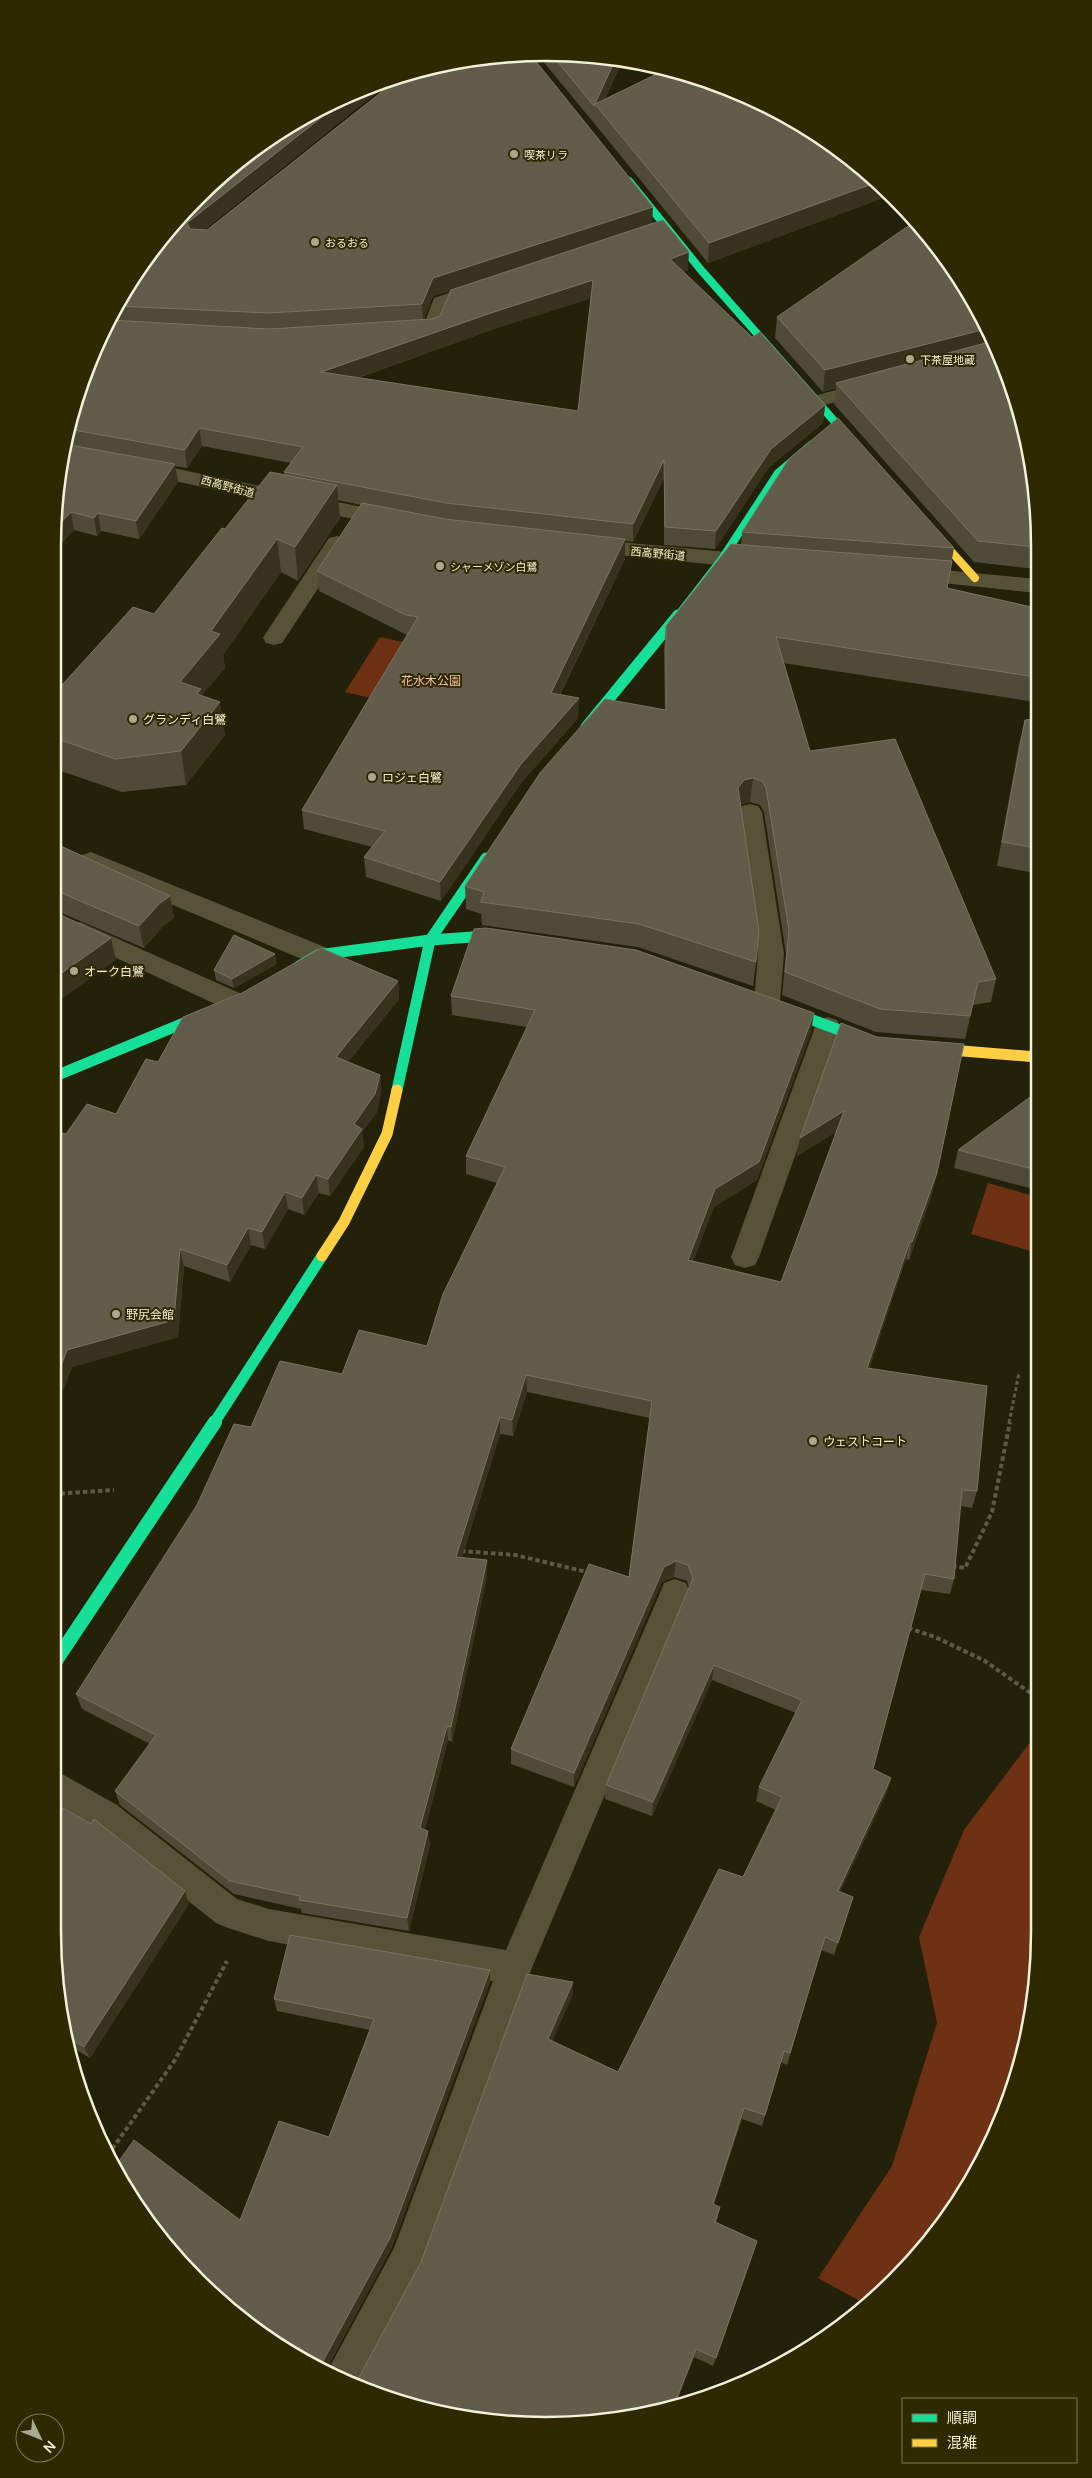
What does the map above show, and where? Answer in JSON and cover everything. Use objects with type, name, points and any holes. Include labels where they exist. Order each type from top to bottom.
[{"type":"street","points":[[623,174],[707,277],[817,401],[830,430],[863,453]]},
{"type":"street","points":[[648,234],[667,228]]},
{"type":"street","points":[[385,332],[432,329],[441,302],[497,283]]},
{"type":"street","points":[[817,401],[884,383]]},
{"type":"street","points":[[576,738],[634,672],[722,559],[778,473],[830,430]]},
{"type":"street","name":"西高野街道","points":[[118,463],[184,475],[260,494],[410,524]]},
{"type":"street","points":[[274,638],[356,514]]},
{"type":"street","points":[[922,520],[974,578]]},
{"type":"street","name":"西高野街道","points":[[572,544],[771,563]]},
{"type":"street","points":[[897,572],[974,578],[1031,585]]},
{"type":"street","points":[[750,812],[770,954],[762,1001],[874,1044],[884,1044]]},
{"type":"street","points":[[61,1652],[153,1518],[344,1222],[387,1134],[430,940],[494,846]]},
{"type":"street","points":[[70,852],[251,929],[318,955]]},
{"type":"street","points":[[61,923],[240,999]]},
{"type":"street","points":[[285,974],[318,955],[430,940],[486,936],[515,940]]},
{"type":"street","points":[[61,1074],[240,999]]},
{"type":"street","points":[[745,1257],[828,1027]]},
{"type":"street","points":[[912,1047],[1031,1057]]},
{"type":"street","points":[[346,2373],[408,2258],[515,1968],[675,1593]]},
{"type":"street","points":[[61,1791],[106,1816],[228,1912],[269,1925],[515,1968]]},
{"type":"path","points":[[946,1564],[965,1568],[992,1512],[1018,1373]]},
{"type":"path","points":[[459,1551],[515,1555],[590,1573]]},
{"type":"path","points":[[899,1624],[936,1637],[985,1661],[1031,1694]]},
{"type":"path","points":[[112,2149],[175,2060],[249,1919]]},
{"type":"green space","name":"花水木公園","points":[[380,637],[484,660],[452,717],[345,692]]},
{"type":"green space","points":[[988,1183],[1031,1195],[1031,1251],[971,1234]]},
{"type":"green space","points":[[1031,1741],[1030,1964],[1021,2027],[1005,2088],[981,2146],[949,2201],[910,2252],[889,2275],[860,2301],[818,2278],[892,2166],[937,2023],[919,1937],[964,1830]]},
{"type":"building","points":[[536,61],[653,207],[433,278],[422,304],[269,313],[125,306],[161,251],[203,203],[251,161],[304,126],[325,115],[187,223],[190,229],[207,230],[386,88],[451,71],[514,62]]},
{"type":"building","points":[[557,61],[612,66],[594,106]]},
{"type":"building","points":[[656,74],[702,87],[732,98],[788,126],[841,161],[869,185],[709,243],[595,104]]},
{"type":"building","points":[[663,220],[689,252],[670,259],[752,337],[760,332],[825,405],[771,449],[716,531],[665,527],[664,460],[633,524],[446,503],[284,472],[303,447],[199,428],[185,450],[76,430],[98,360],[117,320],[269,329],[431,319],[440,316],[451,290]],"holes":[[[593,280],[578,411],[321,372],[494,312]]]},
{"type":"building","points":[[909,225],[931,251],[949,277],[980,330],[825,370],[777,317]]},
{"type":"building","points":[[986,343],[1005,390],[1021,451],[1027,483],[1031,547],[978,541],[836,383]]},
{"type":"building","points":[[838,418],[954,548],[742,532],[789,459]]},
{"type":"building","points":[[72,445],[175,464],[136,521],[98,513],[94,518],[71,512],[62,522],[65,483]]},
{"type":"building","points":[[270,472],[337,485],[295,547],[277,539],[211,631],[220,634],[180,682],[201,689],[197,694],[220,702],[181,751],[115,759],[61,740],[61,686],[133,607],[154,614],[222,528],[225,529]]},
{"type":"building","points":[[362,503],[445,519],[625,539],[551,693],[579,698],[521,764],[440,882],[364,857],[385,831],[302,810],[418,617],[406,615],[317,571]]},
{"type":"building","points":[[731,544],[952,561],[947,588],[1031,607],[1031,676],[776,637],[810,751],[895,739],[996,979],[978,982],[970,1016],[880,1009],[785,972],[789,930],[766,788],[762,781],[753,778],[744,780],[738,788],[759,931],[756,962],[639,924],[481,902],[484,892],[465,886],[540,773],[605,699],[666,710],[666,626]]},
{"type":"building","points":[[1031,719],[1031,847],[1002,842],[1025,720]]},
{"type":"building","points":[[61,846],[170,896],[159,904],[139,926],[61,893]]},
{"type":"building","points":[[61,915],[111,938],[61,974]]},
{"type":"building","points":[[486,928],[636,950],[814,1013],[759,1162],[715,1189],[688,1260],[781,1282],[844,1111],[800,1138],[841,1023],[877,1037],[964,1044],[937,1173],[912,1242],[910,1241],[867,1368],[987,1386],[977,1491],[962,1490],[954,1579],[925,1574],[873,1769],[891,1778],[838,1891],[853,1897],[838,1943],[825,1937],[790,2053],[784,2051],[765,2115],[744,2108],[713,2204],[720,2207],[715,2222],[757,2241],[716,2358],[696,2349],[677,2398],[609,2413],[578,2416],[514,2416],[483,2413],[421,2400],[358,2379],[421,2262],[527,1974],[573,1982],[548,2039],[618,2072],[719,1869],[743,1877],[782,1797],[759,1787],[802,1700],[714,1665],[653,1802],[606,1785],[693,1578],[688,1565],[676,1561],[664,1567],[574,1773],[511,1749],[589,1564],[629,1577],[652,1401],[526,1375],[512,1420],[500,1417],[456,1557],[487,1560],[451,1727],[447,1726],[420,1828],[428,1831],[407,1918],[299,1900],[300,1896],[230,1881],[115,1791],[156,1735],[76,1694],[197,1505],[234,1424],[251,1427],[280,1361],[342,1374],[359,1330],[427,1346],[443,1294],[505,1167],[466,1156],[535,1010],[451,996],[474,929]]},
{"type":"building","points":[[234,935],[275,954],[232,979],[214,970]]},
{"type":"building","points":[[321,948],[398,981],[336,1057],[380,1075],[375,1094],[354,1124],[362,1129],[328,1179],[316,1175],[302,1198],[285,1192],[262,1232],[248,1228],[227,1265],[180,1249],[174,1320],[67,1350],[61,1366],[61,1133],[66,1134],[87,1104],[116,1114],[146,1059],[158,1062],[183,1017],[242,993]]},
{"type":"building","points":[[1031,1096],[1031,1168],[958,1150]]},
{"type":"building","points":[[61,1807],[91,1824],[94,1819],[185,1891],[84,2047],[74,2041],[65,1995],[62,1964]]},
{"type":"building","points":[[290,1935],[490,1970],[390,2238],[323,2362],[251,2317],[203,2275],[161,2227],[119,2161],[134,2140],[240,2220],[279,2121],[329,2137],[374,2019],[274,1999]]},
{"type":"traffic: fast","points":[[629,181],[701,270],[858,448]]},
{"type":"traffic: fast","points":[[586,727],[634,671],[722,559],[778,473],[811,445]]},
{"type":"traffic: fast","points":[[397,1090],[430,940],[486,858]]},
{"type":"traffic: fast","points":[[299,966],[318,955],[430,940],[487,936],[507,939]]},
{"type":"traffic: fast","points":[[778,1007],[874,1043]]},
{"type":"traffic: fast","points":[[61,1074],[213,1011]]},
{"type":"traffic: fast","points":[[61,1653],[153,1518],[322,1256]]},
{"type":"traffic: slow","points":[[929,527],[975,578]]},
{"type":"traffic: slow","points":[[926,1048],[1031,1057]]},
{"type":"traffic: slow","points":[[322,1256],[344,1222],[387,1134],[397,1090]]},
{"type":"place","name":"喫茶リラ","points":[[514,154]]},
{"type":"place","name":"おるおる","points":[[315,242]]},
{"type":"place","name":"下茶屋地蔵","points":[[910,359]]},
{"type":"place","name":"シャーメゾン白鷺","points":[[440,566]]},
{"type":"place","name":"グランディ白鷺","points":[[133,719]]},
{"type":"place","name":"ロジェ白鷺","points":[[372,777]]},
{"type":"place","name":"オーク白鷺","points":[[74,971]]},
{"type":"place","name":"野尻会館","points":[[116,1314]]},
{"type":"place","name":"ウェストコート","points":[[813,1441]]}]
